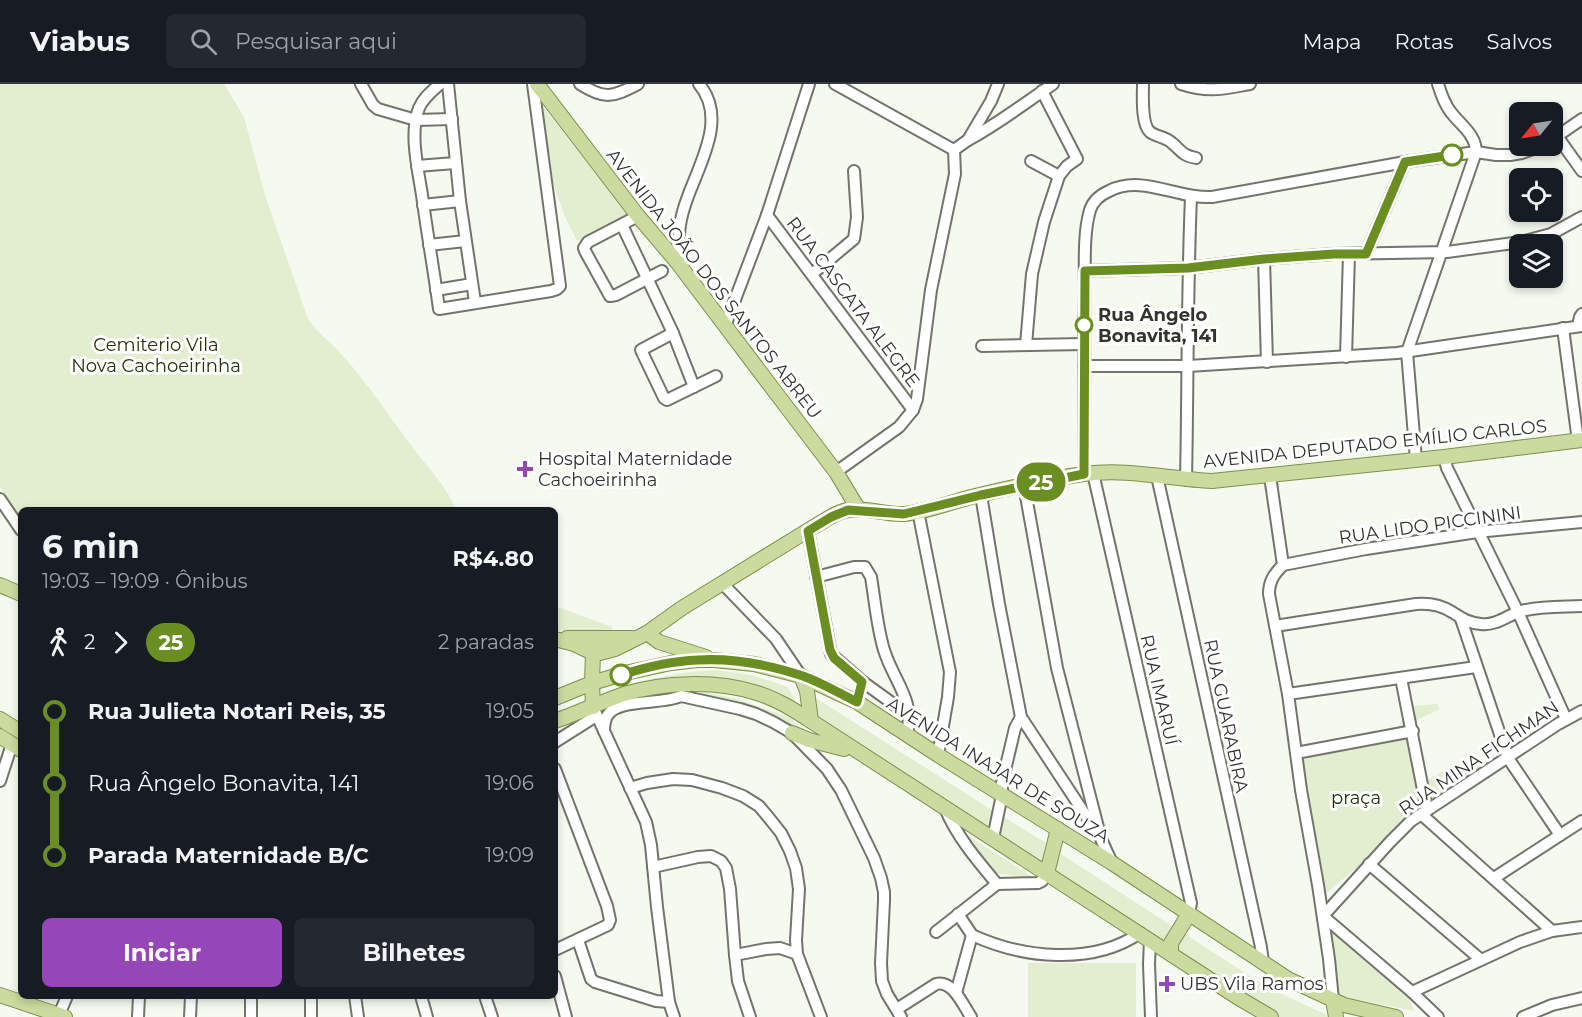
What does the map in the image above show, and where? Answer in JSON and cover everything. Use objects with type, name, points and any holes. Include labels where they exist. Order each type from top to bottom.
[{"type":"main road","name":"AVENIDA JOÃO DOS SANTOS ABREU","points":[[535,84],[678,264],[836,472],[859,510]]},
{"type":"main road","name":"AVENIDA DEPUTADO EMÍLIO CARLOS","points":[[593,653],[615,649],[642,635],[722,583],[839,513],[848,510],[904,514],[981,495],[1088,474],[1118,472],[1212,481],[1444,457],[1580,440]]},
{"type":"main road","points":[[0,585],[18,593]]},
{"type":"main road","points":[[558,639],[642,635],[714,660]]},
{"type":"main road","points":[[558,640],[593,653],[592,683],[595,711]]},
{"type":"main road","name":"AVENIDA INAJAR DE SOUZA","points":[[558,697],[592,683],[661,665],[697,660],[754,664],[801,676],[857,702],[1058,829],[1288,979],[1344,1005],[1396,1017]]},
{"type":"main road","points":[[801,676],[807,691],[811,721]]},
{"type":"main road","points":[[558,720],[595,711],[610,699],[646,689],[672,685],[730,686],[757,693],[784,704],[1271,1017]]},
{"type":"main road","points":[[610,699],[668,693],[681,696]]},
{"type":"main road","points":[[0,718],[18,730]]},
{"type":"main road","points":[[792,733],[809,740],[856,751]]},
{"type":"main road","points":[[0,736],[17,747]]},
{"type":"main road","points":[[1047,873],[1058,829]]},
{"type":"main road","points":[[1156,944],[1171,943],[1189,914]]},
{"type":"main road","points":[[0,995],[62,1016]]},
{"type":"main road","points":[[1333,1000],[1336,1017]]},
{"type":"street","points":[[361,84],[373,105],[378,109],[416,120],[452,119]]},
{"type":"street","points":[[440,84],[428,94],[420,107],[415,133],[417,166],[439,309],[551,291],[559,287],[561,282],[535,84]]},
{"type":"street","points":[[448,84],[455,163],[475,302]]},
{"type":"street","points":[[580,84],[591,91],[607,96],[638,84]]},
{"type":"street","points":[[678,264],[678,238],[683,212],[707,145],[712,122],[710,105],[699,84]]},
{"type":"street","points":[[725,326],[767,215],[809,84]]},
{"type":"street","points":[[835,84],[954,150]]},
{"type":"street","points":[[968,140],[992,101],[998,84]]},
{"type":"street","points":[[954,150],[1013,113],[1053,84]]},
{"type":"street","points":[[1143,84],[1147,128],[1173,143],[1184,155],[1196,158]]},
{"type":"street","points":[[1181,84],[1212,90],[1250,84]]},
{"type":"street","points":[[1416,460],[1407,352],[1476,152],[1472,135],[1449,110],[1438,84]]},
{"type":"street","points":[[1026,345],[1034,262],[1044,222],[1059,176],[1077,159],[1042,91]]},
{"type":"street","points":[[1563,132],[1582,119]]},
{"type":"street","points":[[1563,148],[1582,171]]},
{"type":"street","points":[[836,472],[898,427],[913,410],[920,385],[931,290],[955,174],[954,150]]},
{"type":"street","points":[[1186,480],[1191,197],[1238,193],[1405,162],[1476,152],[1509,154]]},
{"type":"street","points":[[1031,161],[1059,176]]},
{"type":"street","points":[[1366,254],[1405,162]]},
{"type":"street","points":[[417,166],[455,163]]},
{"type":"street","points":[[812,274],[854,239],[856,217],[854,171]]},
{"type":"street","name":"RUA IMARUÍ","points":[[1189,914],[1191,903],[1088,474],[1084,344],[1088,221],[1094,201],[1110,190],[1135,185],[1154,187],[1191,197]]},
{"type":"street","points":[[423,205],[460,201]]},
{"type":"street","name":"RUA CASCATA ALEGRE","points":[[767,215],[913,410]]},
{"type":"street","points":[[638,216],[588,242],[584,248],[585,251],[609,296],[616,295],[662,271]]},
{"type":"street","points":[[1085,271],[1188,268],[1264,259],[1349,254],[1442,252],[1521,242],[1551,234],[1582,217]]},
{"type":"street","points":[[622,225],[673,333],[694,387]]},
{"type":"street","points":[[429,245],[465,241]]},
{"type":"street","points":[[1346,357],[1349,254]]},
{"type":"street","points":[[1264,259],[1266,362]]},
{"type":"street","points":[[436,290],[472,284]]},
{"type":"street","points":[[1084,366],[1188,366],[1407,352],[1580,326],[1582,314]]},
{"type":"street","points":[[1563,328],[1580,440]]},
{"type":"street","points":[[673,333],[641,350],[665,399],[671,399],[716,376]]},
{"type":"street","points":[[982,346],[1084,344]]},
{"type":"street","points":[[1444,457],[1447,468],[1518,612],[1566,719]]},
{"type":"street","name":"RUA GUARABIRA","points":[[1157,476],[1263,963]]},
{"type":"street","points":[[1270,476],[1283,565],[1273,575],[1269,585],[1269,594],[1323,916],[1333,1000]]},
{"type":"street","points":[[1024,486],[1057,668],[1101,839],[1112,864]]},
{"type":"street","points":[[981,495],[1021,717],[1101,839]]},
{"type":"street","points":[[0,499],[18,526]]},
{"type":"street","points":[[918,511],[950,672],[938,755]]},
{"type":"street","name":"RUA LIDO PICCININI","points":[[1283,565],[1366,549],[1478,532],[1582,522]]},
{"type":"street","points":[[808,531],[831,654],[862,682],[910,716]]},
{"type":"street","points":[[816,577],[854,567],[865,567],[868,570],[884,649],[907,703],[910,716],[907,734]]},
{"type":"street","points":[[722,583],[776,639],[801,676]]},
{"type":"street","points":[[1275,626],[1425,603],[1441,607],[1461,619],[1486,625],[1535,608],[1582,606]]},
{"type":"street","points":[[1461,619],[1508,758],[1560,835]]},
{"type":"street","points":[[1287,694],[1476,667]]},
{"type":"street","points":[[1401,678],[1413,731],[1424,812],[1552,931]]},
{"type":"street","points":[[857,702],[862,682]]},
{"type":"street","points":[[604,731],[607,716],[624,705],[673,700],[681,696],[756,714],[792,733],[822,763],[841,790],[874,858],[884,892],[881,963],[882,981],[886,994],[899,1013],[936,984],[945,984],[956,993],[971,1017]]},
{"type":"street","points":[[558,740],[595,711],[646,822],[651,846],[671,1016]]},
{"type":"street","name":"RUA MINA FICHMAN","points":[[1323,916],[1396,836],[1424,812],[1566,719],[1582,711]]},
{"type":"street","points":[[993,838],[1002,795],[1002,783],[1015,728],[1021,717]]},
{"type":"street","points":[[792,733],[802,732],[811,721]]},
{"type":"street","points":[[1296,753],[1413,731]]},
{"type":"street","points":[[822,763],[818,747],[824,743]]},
{"type":"street","points":[[0,781],[17,747]]},
{"type":"street","points":[[558,777],[609,914],[608,925],[558,949]]},
{"type":"street","points":[[630,788],[673,779],[692,780],[722,788],[743,796],[759,806],[781,832],[796,868],[799,889],[797,954],[821,1017]]},
{"type":"street","points":[[945,808],[959,836],[997,884]]},
{"type":"street","points":[[1494,878],[1582,821]]},
{"type":"street","points":[[653,867],[711,856],[721,861],[726,868],[738,981],[750,1017]]},
{"type":"street","points":[[1369,864],[1480,959]]},
{"type":"street","points":[[936,932],[997,884],[1038,883],[1047,873]]},
{"type":"street","points":[[958,914],[972,935],[1009,949],[1040,955],[1086,953],[1125,942],[1156,944],[1149,964],[1151,1017]]},
{"type":"street","points":[[1323,916],[1438,1017]]},
{"type":"street","points":[[1412,992],[1520,942],[1552,931],[1582,927]]},
{"type":"street","points":[[956,993],[972,935]]},
{"type":"street","points":[[578,940],[591,979],[656,1001],[669,1002]]},
{"type":"street","points":[[735,955],[780,948],[797,954]]},
{"type":"street","points":[[558,987],[566,1017]]},
{"type":"street","points":[[1523,1017],[1552,1005],[1582,998]]},
{"type":"street","points":[[62,1016],[66,999]]},
{"type":"street","points":[[138,1017],[139,999]]},
{"type":"street","points":[[190,1017],[191,999]]},
{"type":"street","points":[[251,999],[251,1017]]},
{"type":"street","points":[[311,999],[311,1017]]},
{"type":"street","points":[[355,999],[358,1017]]},
{"type":"street","points":[[422,999],[427,1017]]},
{"type":"street","points":[[486,999],[492,1017]]},
{"type":"green space","name":"Cemiterio Vila Nova Cachoeirinha","points":[[0,84],[224,84],[244,117],[265,195],[308,319],[362,378],[443,486],[454,507],[18,507],[18,517],[0,487]]},
{"type":"green space","points":[[544,108],[629,216],[589,238],[577,241],[565,217],[554,186],[542,110]]},
{"type":"green space","points":[[558,607],[612,627],[613,632],[558,630]]},
{"type":"green space","points":[[716,670],[752,675],[788,687],[797,709],[746,688],[625,687],[625,685],[670,675]]},
{"type":"green space","points":[[676,693],[708,693],[734,698],[792,718],[795,723],[793,728],[756,715],[676,698],[639,697]]},
{"type":"green space","points":[[808,693],[992,810],[987,827],[814,720]]},
{"type":"green space","name":"praça","points":[[1437,704],[1440,709],[1417,720],[1416,735],[1425,782],[1456,765],[1474,762],[1490,767],[1429,807],[1323,896],[1294,758],[1396,729],[1403,719],[1401,707]]},
{"type":"green space","points":[[1002,816],[1046,843],[1041,864],[1004,840],[998,828]]},
{"type":"green space","points":[[967,835],[1031,878],[994,873],[965,836]]},
{"type":"green space","points":[[1058,852],[1175,928],[1166,944],[1052,871]]},
{"type":"green space","points":[[1320,916],[1407,994],[1414,1011],[1328,994]]},
{"type":"green space","points":[[1185,934],[1267,987],[1327,1017],[1280,1017],[1268,1011],[1179,956],[1178,943]]},
{"type":"green space","points":[[1028,963],[1136,963],[1136,1017],[1028,1017]]},
{"type":"bus line","name":"25","points":[[621,675],[645,668],[697,660],[754,664],[801,676],[857,702],[862,682],[831,654],[808,531],[848,510],[904,514],[981,495],[1084,474],[1085,271],[1188,268],[1264,259],[1366,254],[1405,162],[1452,155]]},
{"type":"place","name":"Rua Ângelo Bonavita, 141","points":[[1084,325]]},
{"type":"place","name":"Hospital Maternidade Cachoeirinha","points":[[525,469]]},
{"type":"place","name":"UBS Vila Ramos","points":[[1167,984]]}]
